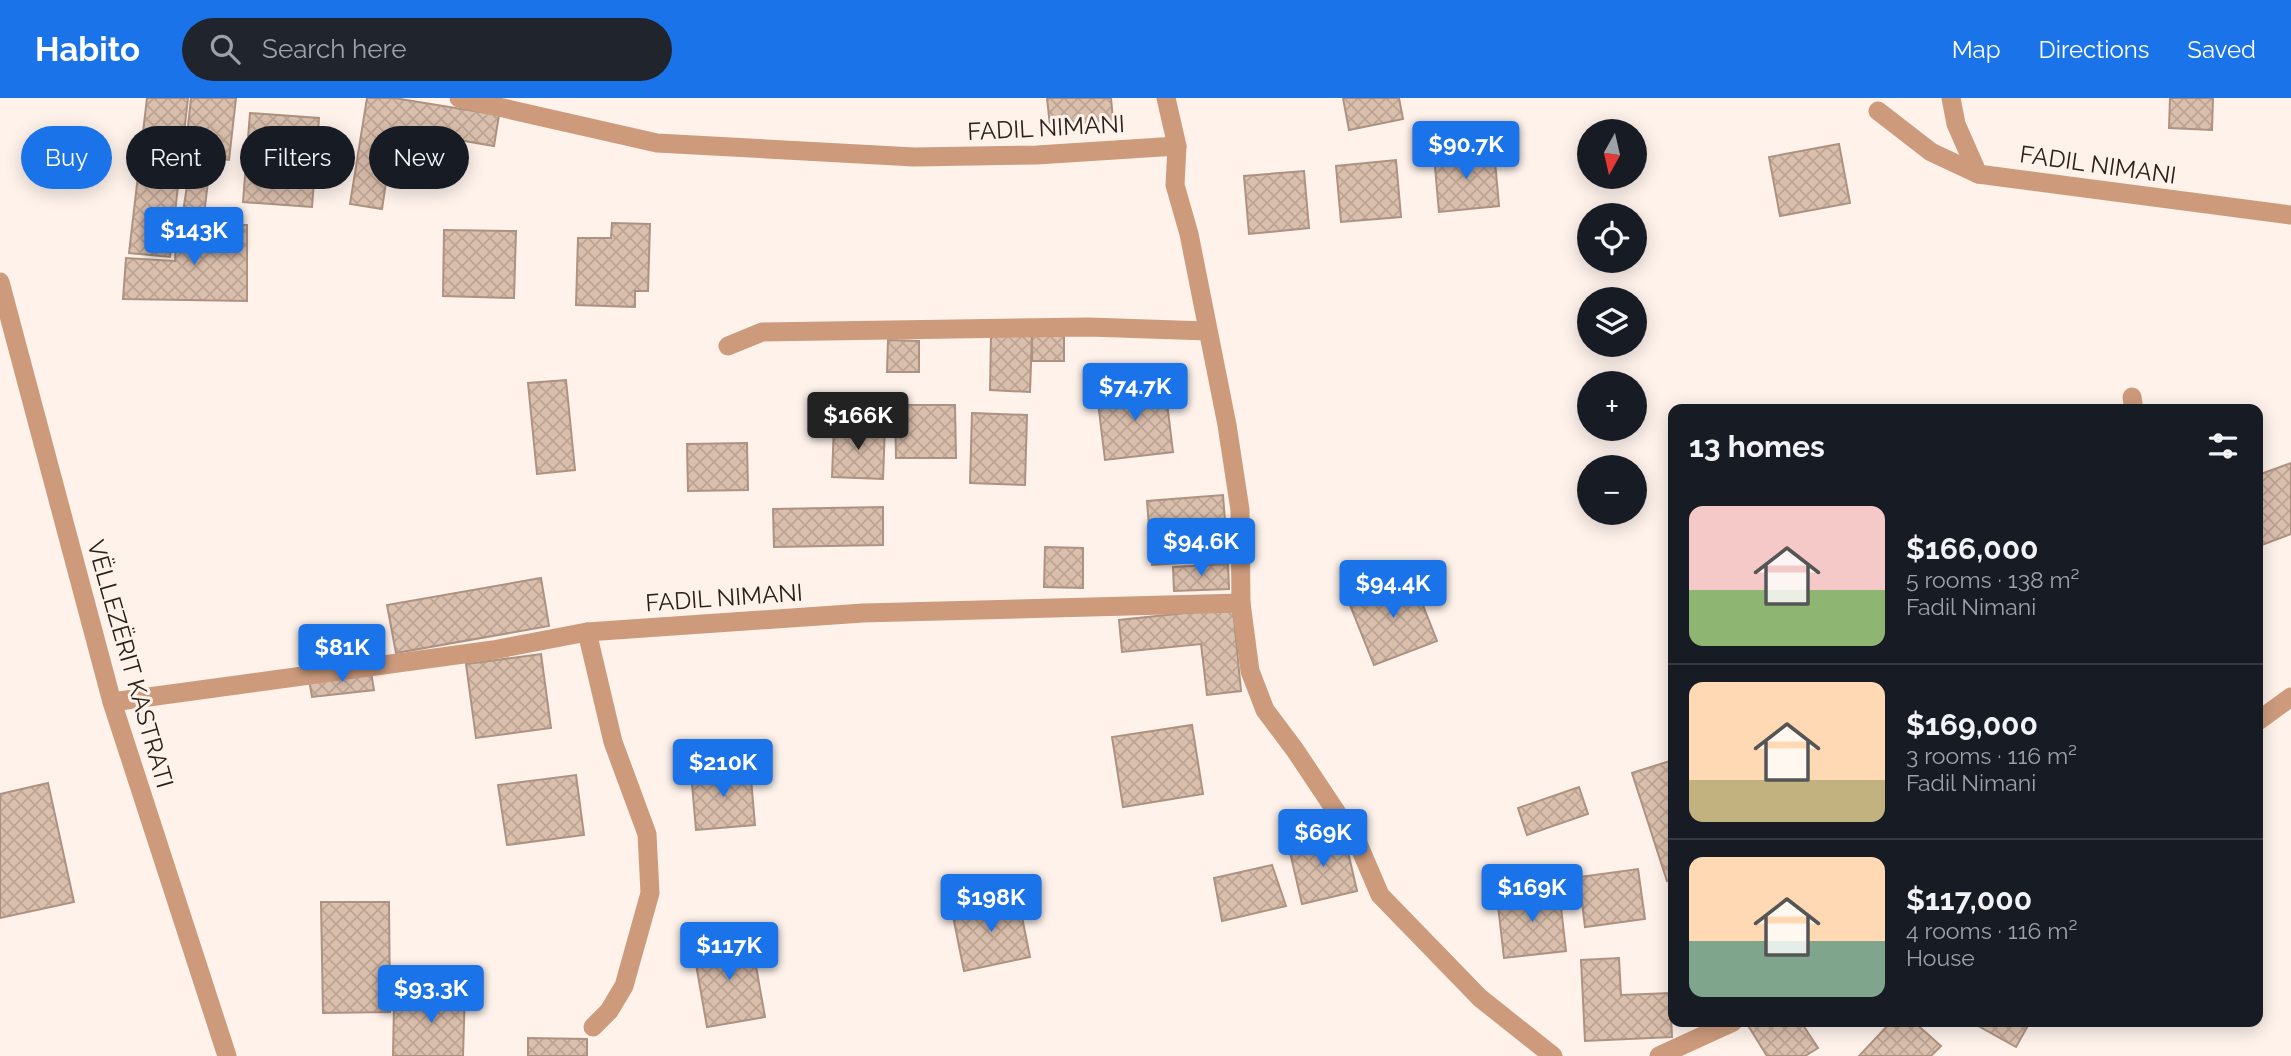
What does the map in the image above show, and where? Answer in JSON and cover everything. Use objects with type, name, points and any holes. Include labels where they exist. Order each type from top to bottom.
[{"type":"street","name":"FADIL NIMANI","points":[[459,98],[657,143],[914,158],[1037,155],[1177,146]]},
{"type":"street","points":[[1166,98],[1177,146],[1175,185],[1189,234],[1227,425],[1240,510],[1241,603],[1250,671],[1265,710],[1359,846],[1380,895],[1480,998],[1553,1056]]},
{"type":"street","points":[[1951,98],[1956,124],[1978,174]]},
{"type":"street","name":"FADIL NIMANI","points":[[1878,111],[1931,152],[1978,174],[2291,215]]},
{"type":"street","name":"VËLLEZËRIT KASTRATI","points":[[0,282],[112,702],[227,1056]]},
{"type":"street","points":[[728,346],[762,332],[1089,327],[1207,331]]},
{"type":"street","name":"FADIL NIMANI","points":[[112,702],[492,650],[587,632],[863,613],[1241,603]]},
{"type":"street","points":[[587,632],[613,742],[647,834],[650,892],[624,986],[609,1011],[593,1027]]},
{"type":"street","points":[[2263,717],[2291,697]]},
{"type":"street","points":[[1659,1056],[1721,1027]]},
{"type":"building","points":[[147,98],[188,98],[185,126],[144,126]]},
{"type":"building","points":[[191,98],[236,98],[229,160],[226,160],[226,126],[188,126]]},
{"type":"building","points":[[367,98],[394,98],[499,115],[494,146],[469,142],[469,126],[369,126],[369,189],[385,189],[382,209],[350,204],[352,189],[355,189],[355,173]]},
{"type":"building","points":[[1047,98],[1111,98],[1113,120],[1050,126]]},
{"type":"building","points":[[1343,98],[1399,98],[1403,119],[1349,130]]},
{"type":"building","points":[[2170,98],[2213,98],[2212,130],[2169,128]]},
{"type":"building","points":[[250,113],[319,118],[318,126],[249,126]]},
{"type":"building","points":[[1839,144],[1850,203],[1780,216],[1769,157]]},
{"type":"building","points":[[1494,150],[1499,206],[1439,212],[1434,156]]},
{"type":"building","points":[[1396,160],[1401,217],[1341,222],[1336,166]]},
{"type":"building","points":[[1304,171],[1309,228],[1249,234],[1244,176]]},
{"type":"building","points":[[136,189],[178,189],[170,257],[129,253]]},
{"type":"building","points":[[186,189],[207,189],[203,222],[182,219]]},
{"type":"building","points":[[244,189],[313,189],[312,207],[243,202]]},
{"type":"building","points":[[612,223],[650,224],[648,291],[635,291],[635,307],[576,305],[578,238],[611,238]]},
{"type":"building","points":[[177,225],[247,225],[247,301],[123,299],[126,258],[175,261]]},
{"type":"building","points":[[444,230],[516,231],[514,298],[443,296]]},
{"type":"building","points":[[991,334],[1032,336],[1030,392],[990,390]]},
{"type":"building","points":[[1032,336],[1064,336],[1064,361],[1032,361]]},
{"type":"building","points":[[888,340],[919,341],[919,372],[887,372]]},
{"type":"building","points":[[566,380],[575,470],[537,474],[528,383]]},
{"type":"building","points":[[1165,386],[1173,452],[1105,460],[1097,394]]},
{"type":"building","points":[[895,405],[955,405],[956,458],[896,458]]},
{"type":"building","points":[[972,413],[1027,415],[1025,485],[970,483]]},
{"type":"building","points":[[834,424],[885,426],[883,479],[832,477]]},
{"type":"building","points":[[747,443],[748,490],[688,491],[687,444]]},
{"type":"building","points":[[2291,463],[2291,534],[2263,544],[2263,473]]},
{"type":"building","points":[[1223,495],[1228,560],[1152,565],[1147,501]]},
{"type":"building","points":[[883,507],[883,545],[774,547],[773,509]]},
{"type":"building","points":[[1045,547],[1083,548],[1083,588],[1044,587]]},
{"type":"building","points":[[1228,564],[1229,589],[1174,591],[1173,567]]},
{"type":"building","points":[[1411,575],[1437,641],[1374,665],[1348,600]]},
{"type":"building","points":[[541,578],[549,626],[396,653],[387,605]]},
{"type":"building","points":[[1233,608],[1241,691],[1207,695],[1201,644],[1122,652],[1119,620]]},
{"type":"building","points":[[541,654],[551,728],[476,738],[466,664]]},
{"type":"building","points":[[371,672],[374,690],[312,697],[309,679]]},
{"type":"building","points":[[1192,725],[1203,794],[1123,807],[1112,737]]},
{"type":"building","points":[[1668,762],[1667,881],[1632,773]]},
{"type":"building","points":[[750,767],[755,825],[696,830],[691,772]]},
{"type":"building","points":[[576,775],[584,835],[507,845],[498,785]]},
{"type":"building","points":[[48,783],[74,902],[0,918],[0,794]]},
{"type":"building","points":[[1579,787],[1588,814],[1527,835],[1518,808]]},
{"type":"building","points":[[1344,834],[1357,891],[1302,904],[1289,848]]},
{"type":"building","points":[[1272,865],[1286,906],[1222,921],[1214,878]]},
{"type":"building","points":[[1638,869],[1645,919],[1585,927],[1579,877]]},
{"type":"building","points":[[1559,890],[1566,951],[1504,958],[1497,897]]},
{"type":"building","points":[[1018,897],[1030,957],[964,971],[952,911]]},
{"type":"building","points":[[321,902],[389,902],[390,1012],[323,1013]]},
{"type":"building","points":[[751,938],[765,1017],[707,1027],[693,947]]},
{"type":"building","points":[[1619,958],[1621,995],[1668,993],[1668,1027],[1672,1027],[1672,1037],[1585,1041],[1581,960]]},
{"type":"building","points":[[428,988],[465,989],[463,1056],[393,1056],[394,1004],[427,1004]]},
{"type":"building","points":[[1749,1027],[1804,1027],[1818,1048],[1805,1056],[1767,1056]]},
{"type":"building","points":[[1886,1027],[1920,1027],[1941,1046],[1931,1056],[1859,1056]]},
{"type":"building","points":[[1980,1027],[2027,1027],[2016,1047]]},
{"type":"building","points":[[528,1038],[587,1039],[587,1056],[528,1056]]}]
